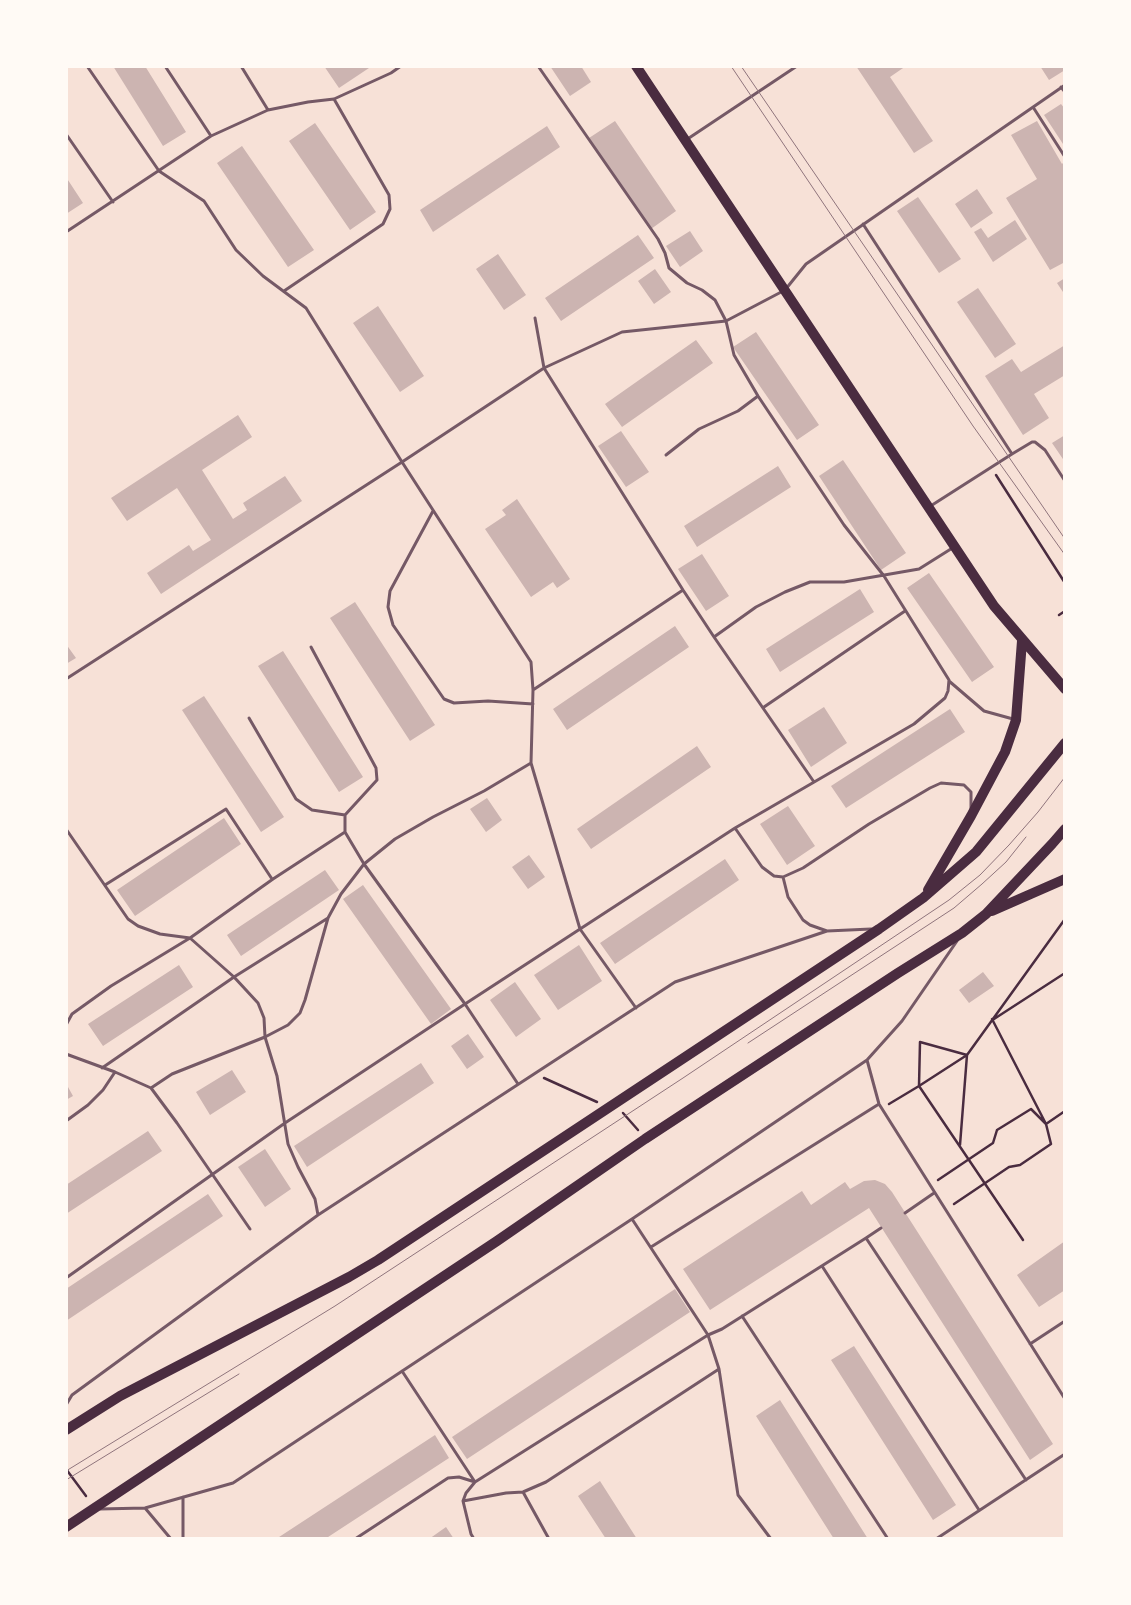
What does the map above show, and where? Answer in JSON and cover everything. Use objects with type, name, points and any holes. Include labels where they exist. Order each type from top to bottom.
[{"type":"main road","points":[[636,66],[994,606],[1065,690]]},
{"type":"main road","points":[[923,898],[971,816],[1005,752],[1016,720],[1022,640]]},
{"type":"main road","points":[[66,1430],[120,1396],[349,1277],[378,1260],[880,929],[923,898],[976,852],[1065,743]]},
{"type":"main road","points":[[66,1527],[497,1241],[646,1139],[962,933],[986,914],[1065,829]]},
{"type":"main road","points":[[986,914],[1065,880]]},
{"type":"lane","points":[[87,66],[159,171],[204,201],[236,250],[263,276],[306,308],[433,511],[531,662],[533,704],[530,763],[580,929],[636,1008]]},
{"type":"lane","points":[[165,66],[211,136]]},
{"type":"lane","points":[[241,66],[268,110]]},
{"type":"lane","points":[[66,232],[211,136],[268,110],[308,102],[334,100],[391,73],[401,66]]},
{"type":"lane","points":[[538,66],[658,239],[665,253],[669,268],[687,283],[702,290],[715,300],[726,321],[734,355],[758,396],[844,525],[884,576],[949,680],[984,711],[1016,720]]},
{"type":"lane","points":[[686,140],[796,66]]},
{"type":"lane","points":[[66,679],[544,368],[622,332],[726,321],[785,290],[806,264],[1063,86],[1065,92]]},
{"type":"lane","points":[[284,291],[383,224],[390,209],[389,195],[334,100]]},
{"type":"lane","points":[[1033,107],[1065,157]]},
{"type":"lane","points":[[66,134],[112,202]]},
{"type":"lane","points":[[863,224],[1012,454]]},
{"type":"lane","points":[[535,318],[544,368],[683,590],[814,782]]},
{"type":"lane","points":[[666,454],[699,430],[738,411],[758,396]]},
{"type":"lane","points":[[929,507],[1032,442],[1045,450],[1065,481]]},
{"type":"lane","points":[[433,511],[390,591],[388,607],[393,625],[444,699],[454,703],[488,701],[533,704]]},
{"type":"lane","points":[[714,637],[756,607],[810,582],[844,582],[919,568],[955,547]]},
{"type":"lane","points":[[533,690],[683,590]]},
{"type":"lane","points":[[764,707],[905,611]]},
{"type":"lane","points":[[311,647],[376,768],[377,780],[345,815],[344,832],[364,864],[466,1004],[518,1084]]},
{"type":"lane","points":[[66,1278],[212,1173],[580,929],[736,828],[914,724],[945,698],[949,680]]},
{"type":"lane","points":[[248,718],[296,799],[312,810],[345,815]]},
{"type":"lane","points":[[151,1088],[172,1074],[266,1037],[288,1025],[300,1013],[305,1000],[328,918],[341,894],[364,864],[374,854],[395,839],[484,791],[530,763]]},
{"type":"lane","points":[[736,828],[762,867],[774,876],[783,877],[803,868],[869,824],[941,783],[964,785],[971,792],[971,816]]},
{"type":"lane","points":[[105,885],[226,809],[272,879]]},
{"type":"lane","points":[[66,829],[128,919],[138,926],[160,934],[190,938],[234,977],[258,1003],[264,1018],[266,1037],[277,1076],[288,1144],[298,1167],[316,1199],[318,1215]]},
{"type":"lane","points":[[66,1025],[72,1014],[96,997],[190,938],[272,879],[344,832]]},
{"type":"lane","points":[[783,877],[788,897],[803,920],[810,925],[827,931]]},
{"type":"lane","points":[[102,1068],[234,977],[328,918]]},
{"type":"lane","points":[[66,1405],[72,1395],[318,1215],[675,982],[827,931],[880,929]]},
{"type":"lane","points":[[94,1509],[145,1508],[233,1483],[632,1219],[867,1060],[902,1021],[962,933]]},
{"type":"lane","points":[[66,1052],[151,1088],[178,1122],[250,1229]]},
{"type":"lane","points":[[867,1060],[879,1104],[1065,1399]]},
{"type":"lane","points":[[66,1121],[88,1105],[103,1090],[115,1072]]},
{"type":"lane","points":[[651,1247],[879,1104]]},
{"type":"lane","points":[[905,1213],[934,1193]]},
{"type":"lane","points":[[632,1219],[708,1335],[719,1369],[738,1495],[772,1539]]},
{"type":"lane","points":[[474,1539],[463,1501],[466,1493],[475,1482],[882,1228]]},
{"type":"lane","points":[[866,1238],[1026,1480]]},
{"type":"lane","points":[[822,1266],[979,1510]]},
{"type":"lane","points":[[742,1316],[888,1539]]},
{"type":"lane","points":[[1030,1344],[1065,1320]]},
{"type":"lane","points":[[463,1501],[506,1493],[524,1492],[546,1482],[719,1369]]},
{"type":"lane","points":[[402,1371],[475,1482]]},
{"type":"lane","points":[[936,1539],[1065,1454]]},
{"type":"lane","points":[[356,1539],[448,1478],[459,1477],[475,1482]]},
{"type":"lane","points":[[524,1492],[549,1539]]},
{"type":"lane","points":[[182,1497],[183,1539]]},
{"type":"lane","points":[[145,1508],[171,1539]]},
{"type":"path","points":[[991,467],[1065,583]]},
{"type":"path","points":[[1059,615],[1065,611]]},
{"type":"path","points":[[889,1104],[967,1055],[1065,919]]},
{"type":"path","points":[[992,1020],[1065,973]]},
{"type":"path","points":[[954,1204],[1010,1167],[1020,1165],[1051,1144],[1046,1124],[992,1020]]},
{"type":"path","points":[[967,1055],[920,1042],[919,1086],[1023,1240]]},
{"type":"path","points":[[960,1146],[967,1055]]},
{"type":"path","points":[[534,1074],[598,1102]]},
{"type":"path","points":[[938,1180],[993,1143],[997,1130],[1031,1109],[1046,1124]]},
{"type":"path","points":[[1046,1124],[1065,1111]]},
{"type":"path","points":[[622,1112],[638,1130]]},
{"type":"path","points":[[66,1469],[86,1496]]},
{"type":"building","points":[[113,66],[145,66],[186,132],[163,146]]},
{"type":"building","points":[[324,66],[372,66],[339,88]]},
{"type":"building","points":[[550,66],[581,66],[591,82],[570,96]]},
{"type":"building","points":[[856,66],[906,66],[890,77],[933,141],[914,153]]},
{"type":"building","points":[[1040,66],[1065,66],[1065,70],[1049,80]]},
{"type":"building","points":[[1061,104],[1065,109],[1065,147],[1044,115]]},
{"type":"building","points":[[615,121],[676,211],[651,229],[589,138]]},
{"type":"building","points":[[1037,121],[1065,166],[1065,262],[1050,270],[1006,198],[1037,179],[1011,135]]},
{"type":"building","points":[[315,123],[376,212],[350,230],[289,141]]},
{"type":"building","points":[[547,126],[560,147],[433,232],[420,210]]},
{"type":"building","points":[[242,146],[314,250],[288,267],[217,163]]},
{"type":"building","points":[[66,177],[83,203],[66,214]]},
{"type":"building","points":[[977,189],[993,213],[971,228],[955,204]]},
{"type":"building","points":[[918,197],[961,259],[939,273],[897,211]]},
{"type":"building","points":[[1015,220],[1027,239],[993,262],[974,232],[981,228],[988,238]]},
{"type":"building","points":[[690,231],[703,251],[680,267],[666,246]]},
{"type":"building","points":[[638,235],[654,258],[561,321],[545,298]]},
{"type":"building","points":[[498,254],[526,295],[504,310],[476,269]]},
{"type":"building","points":[[655,269],[671,292],[654,304],[638,281]]},
{"type":"building","points":[[1065,278],[1065,295],[1057,283]]},
{"type":"building","points":[[978,288],[1016,344],[995,358],[957,302]]},
{"type":"building","points":[[378,306],[424,376],[400,392],[353,323]]},
{"type":"building","points":[[756,332],[819,425],[797,440],[733,347]]},
{"type":"building","points":[[696,340],[713,363],[622,427],[605,404]]},
{"type":"building","points":[[1065,345],[1065,375],[1034,394],[1049,418],[1023,435],[985,376],[1012,359],[1021,372]]},
{"type":"building","points":[[238,415],[252,437],[202,470],[233,519],[247,510],[243,503],[285,476],[302,501],[161,594],[147,573],[189,545],[193,551],[211,540],[177,488],[127,521],[111,498]]},
{"type":"building","points":[[621,431],[649,472],[626,487],[598,446]]},
{"type":"building","points":[[1065,435],[1065,462],[1052,443]]},
{"type":"building","points":[[843,460],[906,553],[881,570],[819,476]]},
{"type":"building","points":[[778,466],[791,487],[697,547],[684,526]]},
{"type":"building","points":[[517,499],[570,579],[557,588],[553,582],[531,597],[485,529],[506,515],[502,510]]},
{"type":"building","points":[[702,554],[729,596],[706,611],[678,569]]},
{"type":"building","points":[[929,573],[994,667],[972,682],[907,588]]},
{"type":"building","points":[[860,589],[874,612],[780,672],[766,649]]},
{"type":"building","points":[[355,602],[435,725],[410,741],[330,618]]},
{"type":"building","points":[[675,626],[689,647],[567,730],[553,709]]},
{"type":"building","points":[[66,644],[76,658],[66,664]]},
{"type":"building","points":[[283,651],[363,777],[339,792],[258,666]]},
{"type":"building","points":[[204,696],[284,817],[261,832],[182,710]]},
{"type":"building","points":[[824,707],[847,743],[811,767],[788,730]]},
{"type":"building","points":[[950,709],[965,732],[846,808],[831,786]]},
{"type":"building","points":[[697,746],[711,767],[591,849],[577,829]]},
{"type":"building","points":[[487,798],[502,820],[486,832],[470,809]]},
{"type":"building","points":[[788,806],[815,846],[787,865],[760,824]]},
{"type":"building","points":[[224,818],[241,844],[135,916],[117,890]]},
{"type":"building","points":[[529,855],[545,877],[528,889],[512,867]]},
{"type":"building","points":[[725,859],[739,880],[615,964],[600,943]]},
{"type":"building","points":[[325,870],[339,890],[241,956],[227,935]]},
{"type":"building","points":[[363,885],[451,1009],[431,1024],[343,899]]},
{"type":"building","points":[[579,945],[602,981],[558,1010],[534,975]]},
{"type":"building","points":[[179,965],[193,987],[103,1046],[88,1024]]},
{"type":"building","points":[[983,972],[994,986],[969,1003],[959,990]]},
{"type":"building","points":[[515,982],[541,1019],[516,1037],[490,1000]]},
{"type":"building","points":[[468,1034],[484,1057],[467,1069],[451,1046]]},
{"type":"building","points":[[421,1063],[434,1083],[307,1167],[294,1146]]},
{"type":"building","points":[[232,1070],[246,1092],[210,1115],[196,1092]]},
{"type":"building","points":[[68,1087],[73,1096],[66,1100],[66,1088]]},
{"type":"building","points":[[148,1131],[162,1151],[66,1214],[66,1185]]},
{"type":"building","points":[[265,1149],[291,1189],[265,1207],[238,1167]]},
{"type":"building","points":[[875,1180],[885,1184],[892,1192],[1053,1444],[1030,1460],[869,1208],[710,1310],[683,1269],[802,1191],[811,1205],[845,1182],[850,1189],[864,1181]]},
{"type":"building","points":[[208,1194],[223,1216],[66,1321],[66,1289]]},
{"type":"building","points":[[1065,1241],[1065,1290],[1039,1307],[1017,1275]]},
{"type":"building","points":[[675,1289],[690,1312],[467,1459],[452,1437]]},
{"type":"building","points":[[854,1346],[956,1505],[933,1520],[831,1360]]},
{"type":"building","points":[[780,1400],[868,1539],[834,1539],[756,1416]]},
{"type":"building","points":[[435,1435],[449,1458],[325,1539],[276,1539]]},
{"type":"building","points":[[600,1481],[637,1539],[606,1539],[578,1496]]},
{"type":"building","points":[[446,1527],[454,1539],[429,1539]]},
{"type":"tram line","points":[[731,66],[973,426],[1065,555]]},
{"type":"tram line","points":[[741,66],[1065,539]]},
{"type":"tram line","points":[[66,1471],[335,1306],[683,1078],[949,900],[980,875],[1009,845],[1065,777]]},
{"type":"tram line","points":[[748,1043],[954,908],[1006,862],[1026,837]]},
{"type":"tram line","points":[[66,1480],[239,1374]]}]
